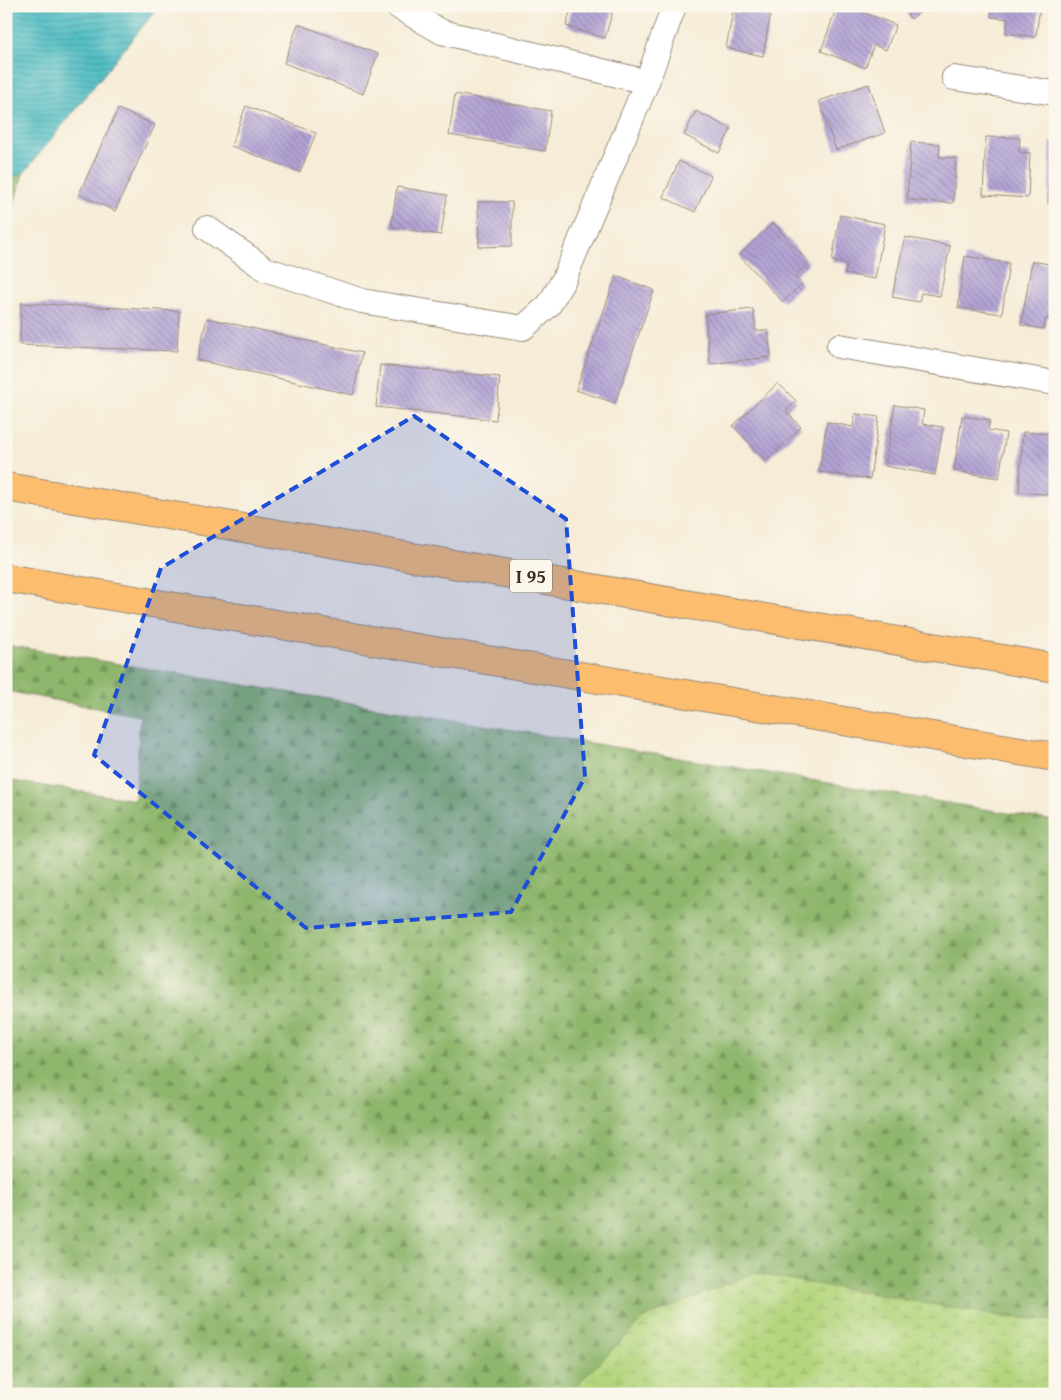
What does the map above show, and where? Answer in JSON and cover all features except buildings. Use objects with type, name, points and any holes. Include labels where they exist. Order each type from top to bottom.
[{"type":"highway","name":"I 95","points":[[6,487],[1055,668]]},
{"type":"highway","points":[[6,578],[1055,756]]},
{"type":"street","points":[[397,6],[442,32],[647,82]]},
{"type":"street","points":[[207,228],[265,269],[362,301],[523,328],[549,304],[564,279],[647,82],[674,6]]},
{"type":"street","points":[[954,78],[1055,93]]},
{"type":"street","points":[[839,346],[1055,383]]},
{"type":"highlighted area","points":[[414,416],[566,519],[585,777],[511,912],[306,928],[94,755],[161,568]]},
{"type":"green space","points":[[23,174],[6,228],[6,177]]},
{"type":"green space","points":[[6,645],[1055,821],[1055,1321],[1000,1316],[644,1318],[568,1394],[6,1394],[6,780],[135,800],[140,716],[6,691]]},
{"type":"green space","points":[[753,1273],[1000,1316],[1055,1321],[1055,1394],[568,1394],[644,1318]]},
{"type":"water","points":[[6,6],[159,6],[23,174],[6,177]]}]
